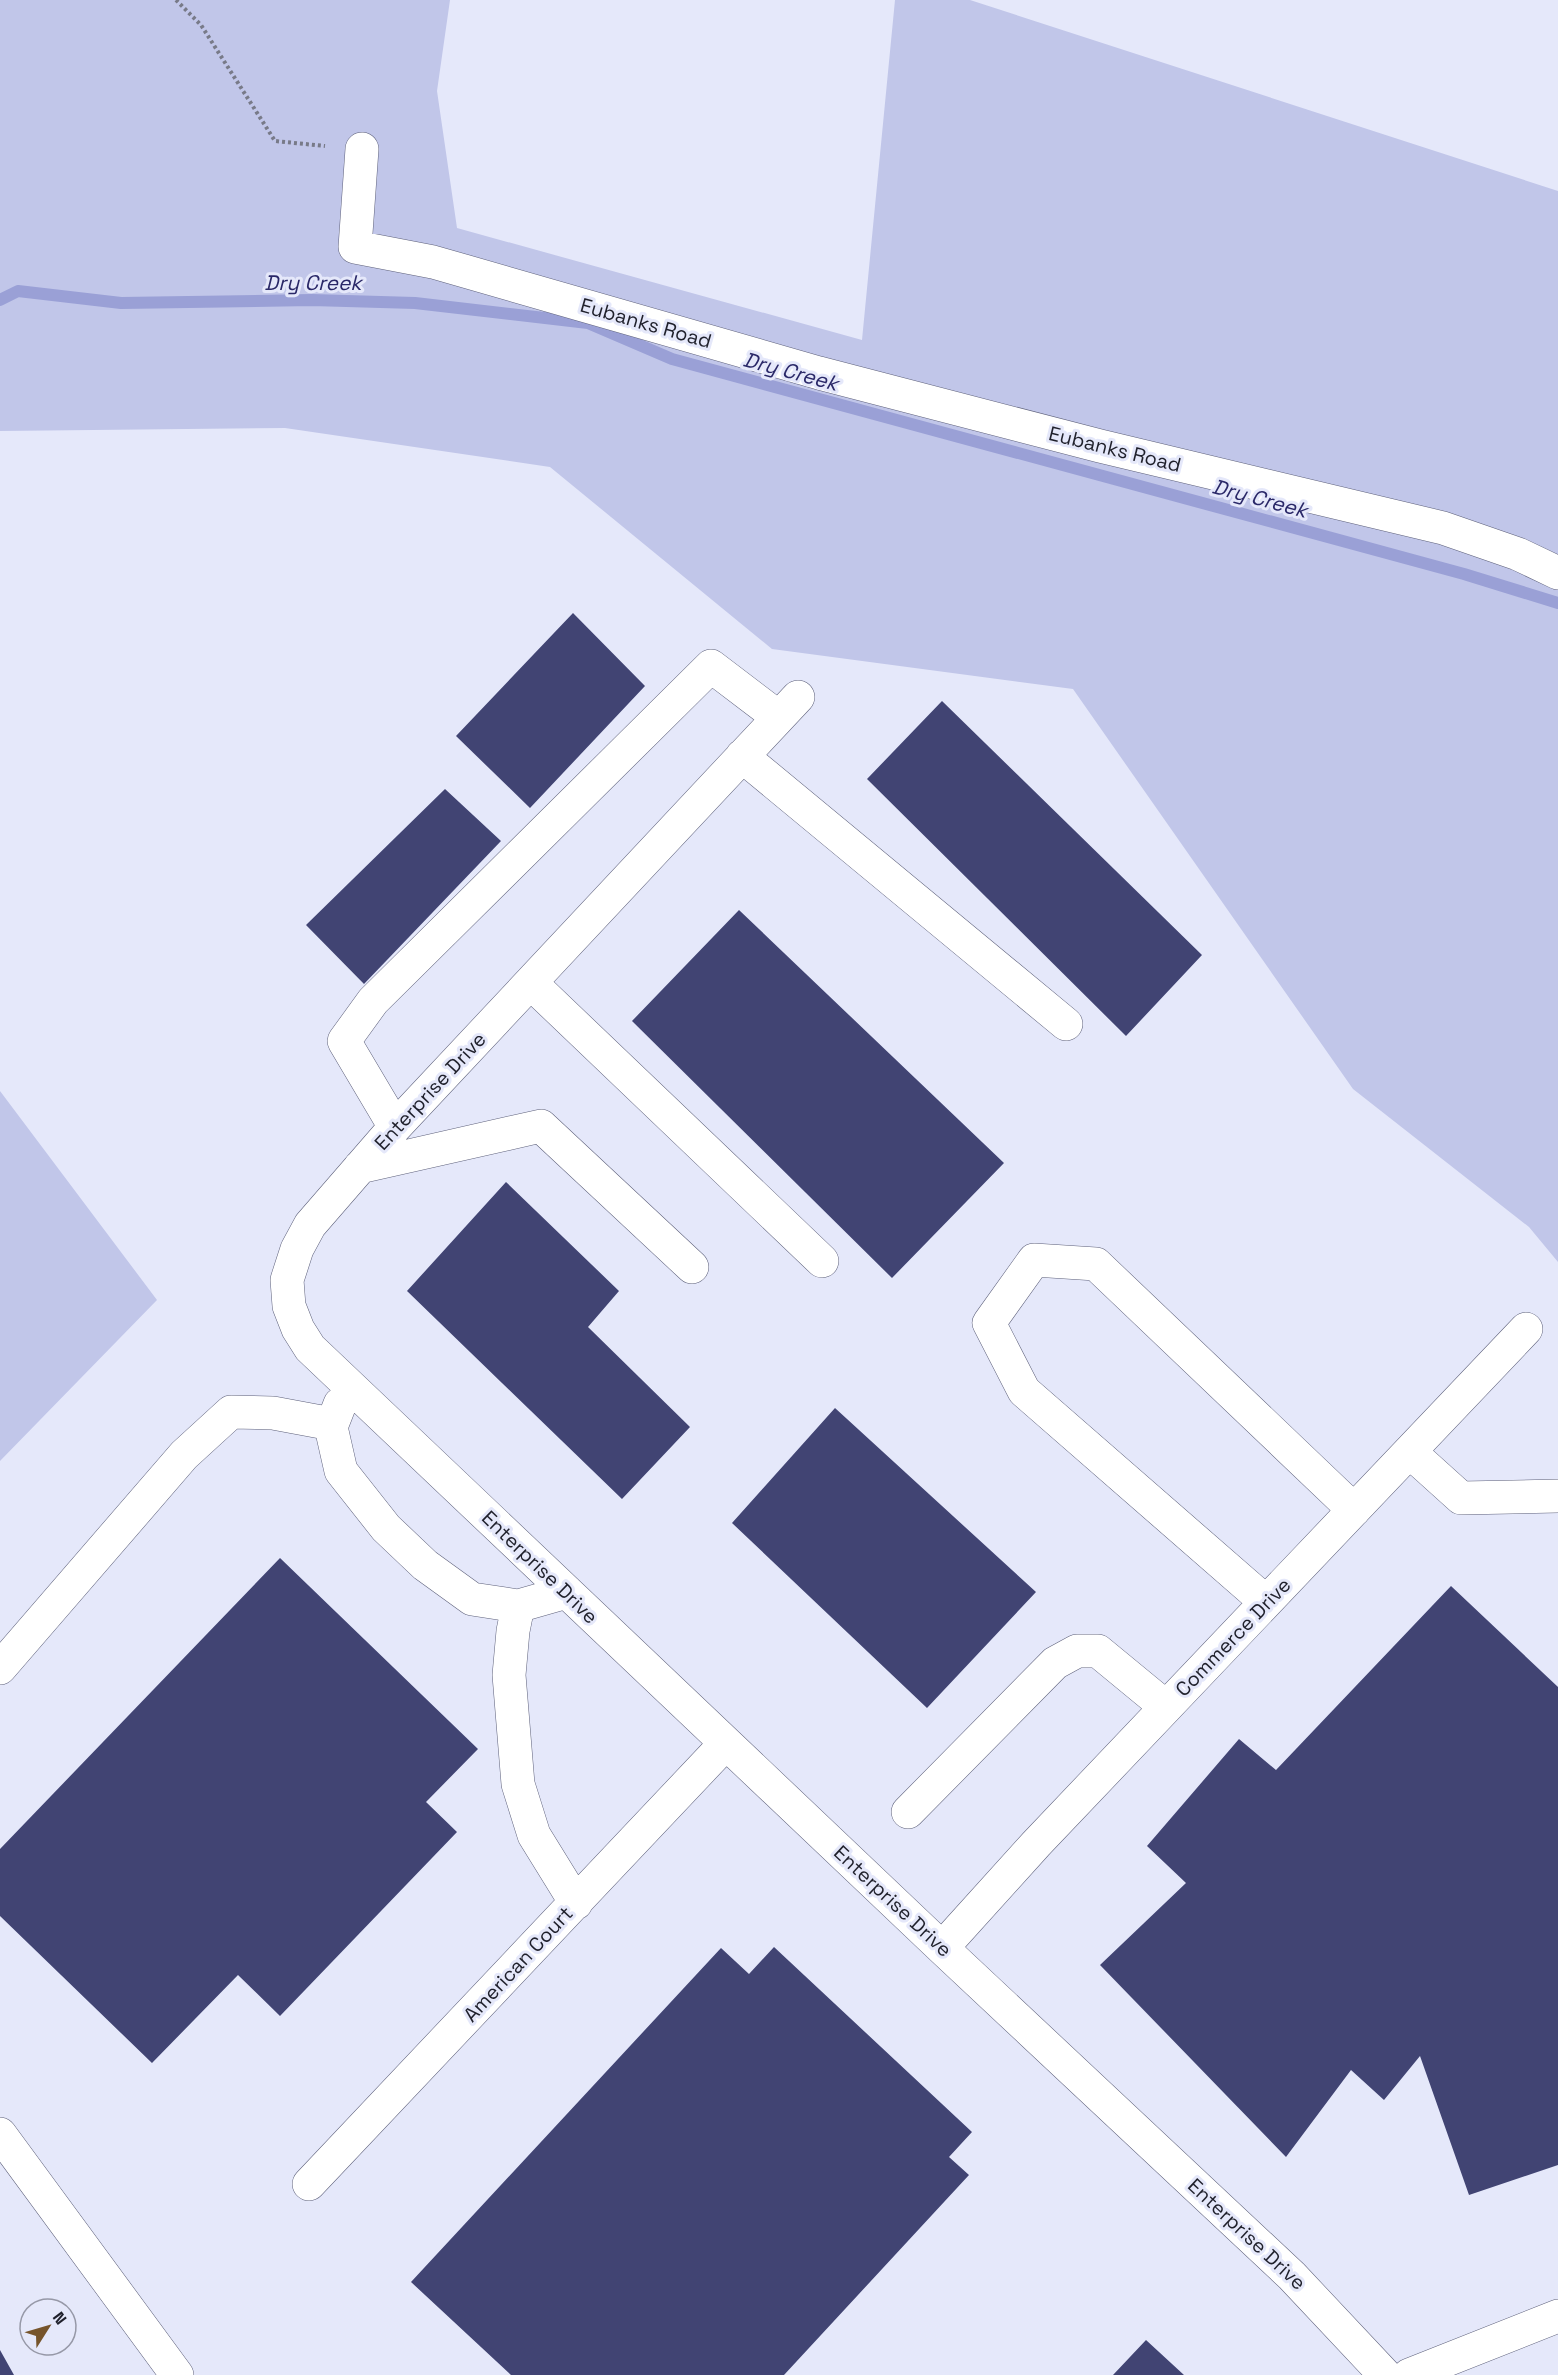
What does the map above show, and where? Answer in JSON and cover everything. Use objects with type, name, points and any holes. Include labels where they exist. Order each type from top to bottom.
[{"type":"street","name":"Eubanks Road","points":[[362,149],[355,247],[433,262],[819,373],[1088,443],[1443,528],[1518,554],[1558,573]]},
{"type":"street","name":"Enterprise Drive","points":[[395,1127],[344,1041],[373,1001],[711,666],[788,707],[395,1127],[310,1225],[297,1249],[287,1280],[289,1306],[298,1329],[310,1348],[942,1948],[1292,2276],[1385,2375]]},
{"type":"street","points":[[742,756],[1066,1024]]},
{"type":"street","points":[[531,983],[822,1261]]},
{"type":"street","points":[[360,1167],[541,1126],[692,1267]]},
{"type":"street","points":[[1266,1602],[1024,1391],[990,1323],[1034,1260],[1096,1264],[1354,1510]]},
{"type":"street","name":"Commerce Drive","points":[[942,1948],[1036,1844],[1526,1329]]},
{"type":"street","points":[[349,1384],[331,1427],[341,1471],[386,1528],[426,1565],[472,1599],[518,1606],[567,1592]]},
{"type":"street","points":[[0,1668],[184,1455],[231,1412],[273,1413],[332,1424]]},
{"type":"street","points":[[1410,1452],[1461,1498],[1558,1496]]},
{"type":"street","points":[[518,1606],[509,1675],[518,1784],[534,1834],[576,1903]]},
{"type":"street","points":[[908,1812],[1054,1663],[1077,1651],[1098,1651],[1166,1707]]},
{"type":"street","name":"American Court","points":[[309,2184],[726,1743]]},
{"type":"street","points":[[0,2134],[177,2375]]},
{"type":"street","points":[[1409,2375],[1558,2316]]},
{"type":"path","points":[[176,0],[201,25],[275,141],[362,149]]},
{"type":"shaded area","points":[[0,0],[450,0],[437,91],[457,228],[862,340],[895,0],[970,0],[1558,191],[1558,1262],[1529,1227],[1353,1089],[1073,689],[772,649],[550,467],[285,428],[0,431]]},
{"type":"shaded area","points":[[0,1091],[157,1300],[0,1461]]},
{"type":"building","points":[[573,613],[645,686],[530,808],[456,736]]},
{"type":"building","points":[[942,701],[1202,955],[1126,1036],[867,779]]},
{"type":"building","points":[[445,789],[501,841],[364,984],[306,925]]},
{"type":"building","points":[[739,910],[1004,1163],[892,1278],[632,1021]]},
{"type":"building","points":[[506,1182],[619,1291],[588,1327],[690,1427],[622,1499],[407,1291]]},
{"type":"building","points":[[835,1408],[1036,1592],[927,1708],[732,1523]]},
{"type":"building","points":[[280,1558],[478,1749],[426,1802],[457,1832],[280,2016],[238,1975],[152,2063],[0,1916],[0,1849]]},
{"type":"building","points":[[1451,1586],[1558,1687],[1558,2165],[1469,2195],[1420,2056],[1384,2100],[1351,2070],[1286,2157],[1100,1965],[1186,1883],[1147,1846],[1239,1739],[1276,1770]]},
{"type":"building","points":[[774,1947],[972,2132],[949,2157],[969,2175],[784,2375],[511,2375],[411,2282],[721,1948],[749,1974]]},
{"type":"building","points":[[1146,2340],[1184,2375],[1113,2375]]},
{"type":"building","points":[[0,2350],[14,2375],[0,2375]]},
{"type":"waterway","name":"Dry Creek","points":[[0,300],[18,291],[121,303],[312,300],[415,303],[588,323],[672,359],[1464,574],[1558,603]]}]
